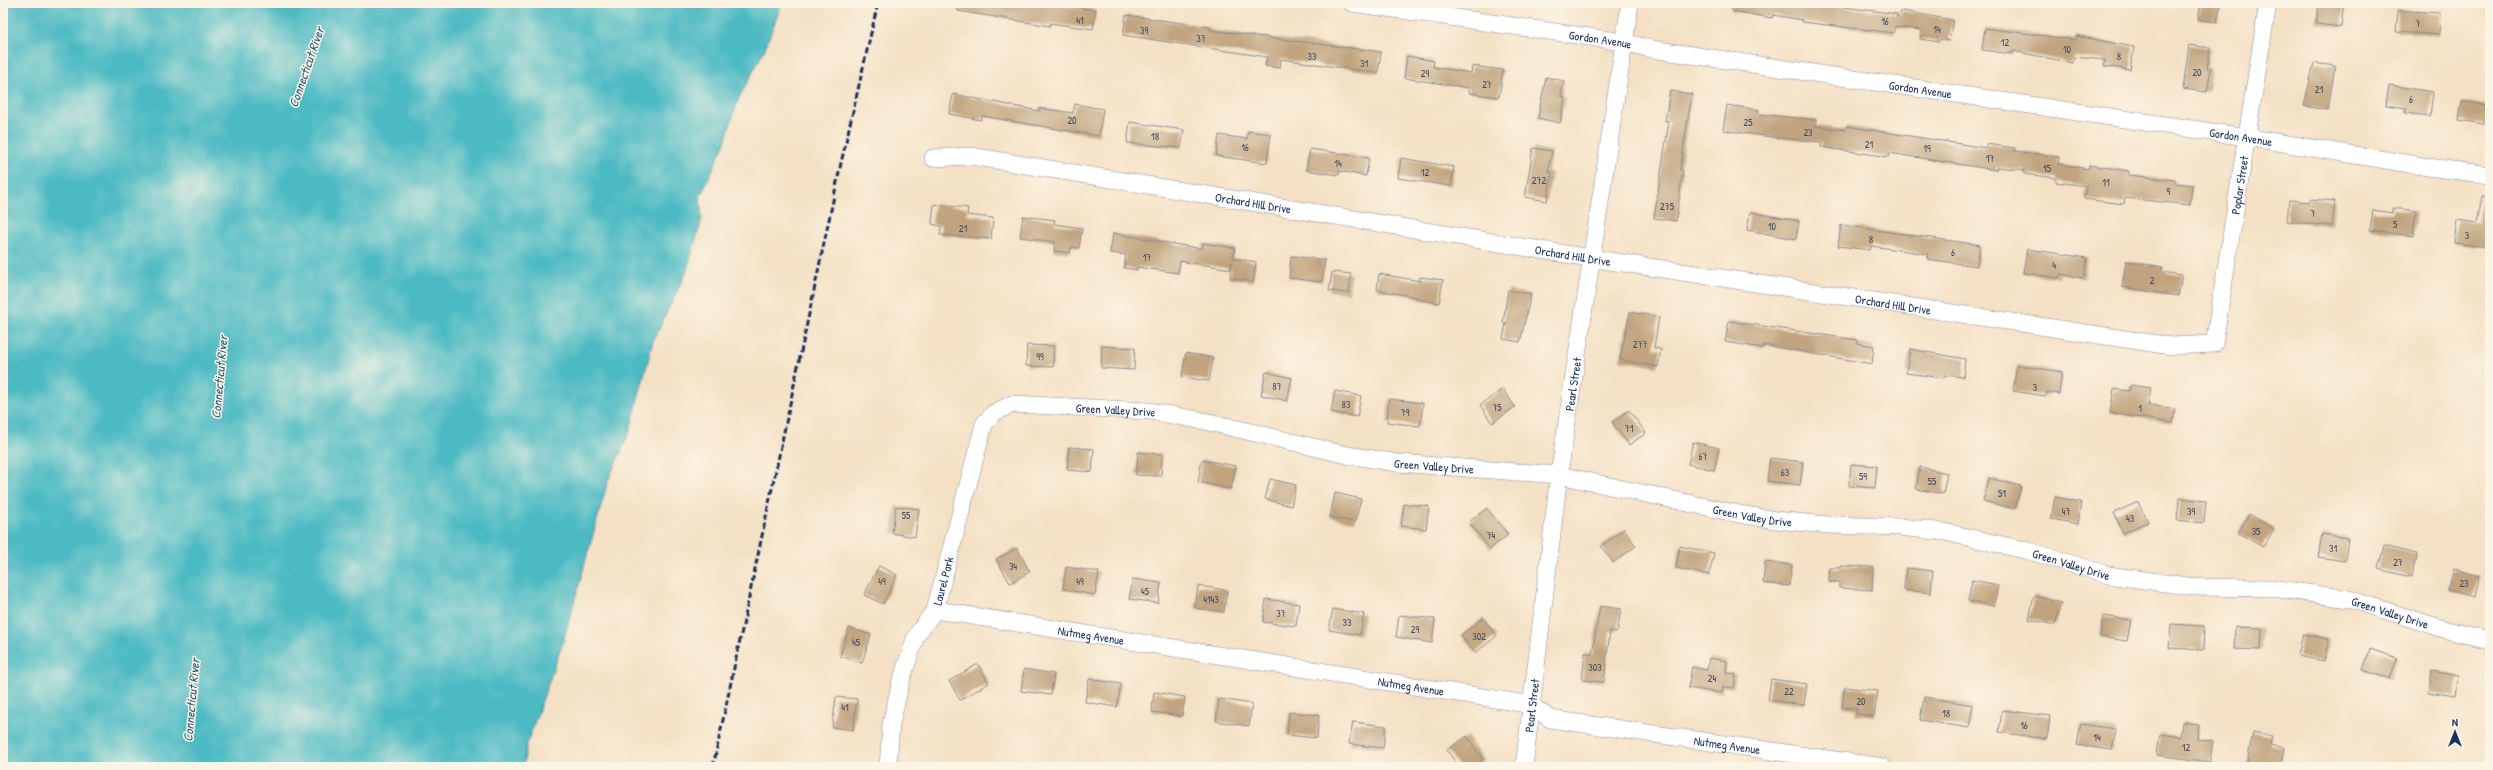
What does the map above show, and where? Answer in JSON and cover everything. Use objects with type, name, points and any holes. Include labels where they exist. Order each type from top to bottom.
[{"type":"street","name":"Gordon Avenue","points":[[1352,3],[1624,42],[1651,49],[2246,137],[2428,167],[2490,174]]},
{"type":"street","name":"Pearl Street","points":[[1524,767],[1559,474],[1590,258],[1630,3]]},
{"type":"street","name":"Poplar Street","points":[[2214,344],[2268,3]]},
{"type":"street","name":"Orchard Hill Drive","points":[[933,158],[971,156],[1590,258],[2171,346],[2214,344]]},
{"type":"street","name":"Green Valley Drive","points":[[1012,404],[1150,411],[1209,422],[1348,455],[1398,463],[1559,474],[1739,514],[1775,520],[1828,525],[1900,527],[1945,532],[2029,551],[2108,575],[2153,583],[2194,587],[2272,588],[2349,599],[2450,631],[2490,640]]},
{"type":"street","name":"Laurel Park","points":[[888,767],[891,724],[901,681],[916,636],[935,610],[984,424],[994,413],[1012,404]]},
{"type":"street","name":"Nutmeg Avenue","points":[[935,610],[1383,680],[1531,705],[1550,719],[1883,767]]},
{"type":"water","name":"Connecticut River","points":[[3,3],[782,3],[764,51],[738,100],[725,142],[700,197],[702,219],[686,273],[653,341],[630,431],[608,481],[563,642],[527,743],[523,767],[3,767]]},
{"type":"building","points":[[958,3],[1047,3],[1096,10],[1093,29],[1050,23],[1050,26],[958,11]]},
{"type":"building","points":[[1732,3],[1845,3],[1844,7],[1897,14],[1896,18],[1902,11],[1953,20],[1949,41],[1939,39],[1939,42],[1920,39],[1922,30],[1895,27],[1894,33],[1802,22],[1802,20],[1773,15],[1772,18],[1732,11]]},
{"type":"building","points":[[2201,3],[2221,3],[2217,22],[2198,19]]},
{"type":"building","points":[[2319,3],[2344,3],[2341,27],[2316,24]]},
{"type":"building","points":[[2398,10],[2440,13],[2439,35],[2396,32]]},
{"type":"building","points":[[1126,15],[1210,27],[1210,30],[1381,52],[1378,73],[1281,59],[1280,68],[1265,66],[1267,57],[1123,35]]},
{"type":"building","points":[[1985,28],[2076,40],[2076,36],[2134,47],[2130,70],[2104,66],[2105,60],[2074,57],[2073,63],[2013,51],[2012,54],[1982,50]]},
{"type":"building","points":[[2189,45],[2210,48],[2207,68],[2211,68],[2207,92],[2183,89]]},
{"type":"building","points":[[1407,56],[1434,61],[1433,67],[1471,73],[1472,66],[1503,70],[1499,97],[1469,93],[1469,88],[1404,78]]},
{"type":"building","points":[[2314,63],[2335,66],[2328,110],[2304,106]]},
{"type":"building","points":[[1546,77],[1564,81],[1561,96],[1565,97],[1560,123],[1538,118]]},
{"type":"building","points":[[2389,85],[2433,92],[2430,116],[2405,113],[2406,108],[2386,105]]},
{"type":"building","points":[[1670,91],[1692,94],[1680,170],[1683,170],[1676,221],[1654,218],[1669,121],[1665,121]]},
{"type":"building","points":[[953,94],[1039,111],[1039,108],[1073,113],[1075,104],[1103,109],[1099,136],[982,116],[981,120],[949,114]]},
{"type":"building","points":[[2462,101],[2490,106],[2490,125],[2459,120]]},
{"type":"building","points":[[1727,105],[1759,110],[1758,114],[1816,120],[1816,126],[1846,130],[1846,126],[1986,148],[1986,144],[2015,148],[2015,151],[2059,157],[2058,164],[2089,169],[2089,165],[2129,171],[2128,175],[2175,180],[2175,183],[2192,185],[2190,205],[2125,198],[2124,204],[2084,199],[2086,186],[2056,182],[2056,178],[2024,174],[2024,170],[1997,167],[1996,170],[1889,153],[1889,157],[1821,147],[1822,142],[1723,130]]},
{"type":"building","points":[[1130,122],[1184,130],[1181,148],[1127,143]]},
{"type":"building","points":[[1248,131],[1271,134],[1267,163],[1216,156],[1219,135],[1247,139]]},
{"type":"building","points":[[1533,148],[1552,151],[1548,171],[1552,172],[1547,201],[1525,197]]},
{"type":"building","points":[[1310,149],[1369,158],[1366,176],[1339,171],[1339,175],[1306,170]]},
{"type":"building","points":[[1401,158],[1454,167],[1451,186],[1398,178]]},
{"type":"building","points":[[2482,196],[2490,197],[2487,247],[2454,243],[2457,220],[2477,223]]},
{"type":"building","points":[[2310,199],[2335,201],[2332,226],[2287,221],[2289,200],[2310,202]]},
{"type":"building","points":[[934,204],[968,208],[967,215],[993,218],[991,239],[940,235],[941,226],[932,224]]},
{"type":"building","points":[[2392,208],[2416,211],[2413,236],[2370,230],[2373,210],[2392,213]]},
{"type":"building","points":[[1750,212],[1799,221],[1796,239],[1747,230]]},
{"type":"building","points":[[1023,216],[1055,220],[1054,224],[1082,228],[1079,248],[1071,247],[1070,253],[1054,251],[1055,242],[1020,237]]},
{"type":"building","points":[[1841,225],[1980,245],[1977,266],[1927,259],[1928,254],[1871,246],[1870,250],[1838,246]]},
{"type":"building","points":[[1113,233],[1202,249],[1203,243],[1235,248],[1233,258],[1256,262],[1253,282],[1230,278],[1232,262],[1231,269],[1180,261],[1178,273],[1137,267],[1137,270],[1124,268],[1126,255],[1110,253]]},
{"type":"building","points":[[2027,249],[2087,258],[2084,278],[2060,274],[2059,278],[2023,273]]},
{"type":"building","points":[[1291,256],[1325,260],[1322,282],[1289,278]]},
{"type":"building","points":[[2126,261],[2163,267],[2162,272],[2182,275],[2178,296],[2122,287]]},
{"type":"building","points":[[1332,272],[1351,274],[1349,293],[1329,291]]},
{"type":"building","points":[[1379,274],[1420,281],[1420,277],[1443,280],[1439,303],[1417,299],[1417,297],[1377,290]]},
{"type":"building","points":[[1508,290],[1531,294],[1520,342],[1503,339],[1506,323],[1503,323]]},
{"type":"building","points":[[1630,312],[1659,317],[1654,348],[1661,349],[1658,367],[1620,360]]},
{"type":"building","points":[[1729,321],[1857,340],[1857,343],[1874,346],[1872,364],[1764,345],[1763,348],[1725,342]]},
{"type":"building","points":[[1027,345],[1054,346],[1053,367],[1026,366]]},
{"type":"building","points":[[1102,346],[1135,348],[1134,370],[1101,368]]},
{"type":"building","points":[[1910,349],[1965,359],[1963,377],[1944,375],[1944,378],[1906,373]]},
{"type":"building","points":[[1186,353],[1213,358],[1209,381],[1182,377]]},
{"type":"building","points":[[2017,365],[2062,372],[2059,394],[2047,392],[2046,396],[2013,391]]},
{"type":"building","points":[[1266,372],[1292,378],[1287,401],[1261,395]]},
{"type":"building","points":[[2131,385],[2151,388],[2148,405],[2175,409],[2173,423],[2110,413],[2114,389],[2129,391]]},
{"type":"building","points":[[1503,389],[1515,407],[1492,423],[1480,405]]},
{"type":"building","points":[[1335,391],[1361,396],[1357,417],[1331,412]]},
{"type":"building","points":[[1389,399],[1423,403],[1420,426],[1387,422]]},
{"type":"building","points":[[1629,410],[1646,433],[1629,445],[1612,422]]},
{"type":"building","points":[[1693,442],[1719,448],[1714,470],[1688,464]]},
{"type":"building","points":[[1069,447],[1094,449],[1092,472],[1067,470]]},
{"type":"building","points":[[1138,452],[1162,454],[1161,476],[1136,475]]},
{"type":"building","points":[[1770,458],[1803,462],[1800,485],[1767,481]]},
{"type":"building","points":[[1202,460],[1236,466],[1231,489],[1198,482]]},
{"type":"building","points":[[1851,464],[1877,466],[1875,488],[1849,486]]},
{"type":"building","points":[[1920,467],[1947,473],[1943,494],[1916,489]]},
{"type":"building","points":[[1989,478],[2021,486],[2015,509],[1983,501]]},
{"type":"building","points":[[1270,479],[1296,485],[1291,506],[1265,499]]},
{"type":"building","points":[[1335,493],[1361,499],[1355,522],[1330,517]]},
{"type":"building","points":[[2055,497],[2081,502],[2078,524],[2051,519]]},
{"type":"building","points":[[2179,498],[2206,501],[2204,523],[2177,520]]},
{"type":"building","points":[[2138,502],[2148,522],[2123,533],[2114,513]]},
{"type":"building","points":[[1404,504],[1429,506],[1426,529],[1401,526]]},
{"type":"building","points":[[896,506],[919,509],[915,537],[892,533]]},
{"type":"building","points":[[1487,508],[1508,535],[1490,549],[1469,522]]},
{"type":"building","points":[[2249,514],[2274,529],[2263,547],[2238,533]]},
{"type":"building","points":[[1624,529],[1636,546],[1613,563],[1601,546]]},
{"type":"building","points":[[2322,534],[2348,538],[2345,561],[2318,557]]},
{"type":"building","points":[[1680,546],[1714,553],[1709,575],[1676,568]]},
{"type":"building","points":[[2384,546],[2417,554],[2411,577],[2378,569]]},
{"type":"building","points":[[1017,548],[1030,572],[1010,583],[996,559]]},
{"type":"building","points":[[1765,562],[1792,565],[1789,586],[1763,583]]},
{"type":"building","points":[[879,566],[897,575],[883,604],[864,595]]},
{"type":"building","points":[[1840,566],[1873,567],[1872,590],[1839,588],[1839,582],[1829,582],[1829,568],[1840,568]]},
{"type":"building","points":[[1066,567],[1099,572],[1095,595],[1063,589]]},
{"type":"building","points":[[1906,568],[1933,571],[1931,593],[1904,590]]},
{"type":"building","points":[[2454,569],[2480,576],[2474,597],[2448,590]]},
{"type":"building","points":[[1133,579],[1161,583],[1158,603],[1129,599]]},
{"type":"building","points":[[1972,580],[1998,585],[1994,606],[1968,601]]},
{"type":"building","points":[[1198,586],[1227,590],[1224,612],[1195,608]]},
{"type":"building","points":[[2034,596],[2061,603],[2055,625],[2029,619]]},
{"type":"building","points":[[1266,599],[1299,604],[1296,626],[1263,622]]},
{"type":"building","points":[[1600,606],[1621,609],[1617,632],[1610,631],[1604,682],[1582,680],[1585,653],[1592,654]]},
{"type":"building","points":[[1333,609],[1364,614],[1360,635],[1329,630]]},
{"type":"building","points":[[1399,615],[1435,619],[1432,643],[1396,637]]},
{"type":"building","points":[[2103,616],[2131,620],[2127,641],[2100,637]]},
{"type":"building","points":[[1483,618],[1497,636],[1475,653],[1461,635]]},
{"type":"building","points":[[2171,624],[2204,626],[2203,650],[2169,648]]},
{"type":"building","points":[[2235,627],[2262,628],[2261,650],[2234,649]]},
{"type":"building","points":[[849,628],[871,635],[862,663],[840,656]]},
{"type":"building","points":[[2303,634],[2329,639],[2324,661],[2298,656]]},
{"type":"building","points":[[2370,649],[2397,658],[2390,679],[2363,670]]},
{"type":"building","points":[[1709,658],[1727,661],[1726,673],[1736,674],[1734,688],[1723,687],[1722,693],[1688,688],[1692,667],[1707,670]]},
{"type":"building","points":[[978,664],[989,683],[960,700],[949,681]]},
{"type":"building","points":[[1024,669],[1054,674],[1051,695],[1021,691]]},
{"type":"building","points":[[2432,671],[2458,676],[2455,696],[2429,692]]},
{"type":"building","points":[[1089,679],[1121,684],[1117,707],[1085,702]]},
{"type":"building","points":[[1771,679],[1807,684],[1804,705],[1768,700]]},
{"type":"building","points":[[1845,687],[1878,691],[1874,716],[1856,714],[1857,709],[1842,707]]},
{"type":"building","points":[[1154,692],[1185,697],[1182,716],[1152,712]]},
{"type":"building","points":[[836,697],[857,699],[853,730],[832,727]]},
{"type":"building","points":[[1924,697],[1973,705],[1969,728],[1920,720]]},
{"type":"building","points":[[1219,699],[1252,704],[1249,726],[1216,721]]},
{"type":"building","points":[[2002,710],[2050,716],[2047,739],[1999,732]]},
{"type":"building","points":[[1289,712],[1319,715],[1317,738],[1287,735]]},
{"type":"building","points":[[1353,722],[1386,726],[1383,748],[1349,744]]},
{"type":"building","points":[[2182,722],[2199,724],[2197,739],[2213,741],[2210,762],[2157,755],[2160,734],[2180,737]]},
{"type":"building","points":[[2081,724],[2116,729],[2112,750],[2077,745]]},
{"type":"building","points":[[2253,732],[2272,736],[2270,745],[2284,748],[2280,767],[2246,767]]},
{"type":"building","points":[[1467,736],[1483,760],[1473,767],[1459,767],[1447,750]]},
{"type":"railway","points":[[713,767],[841,163],[878,3]]}]
